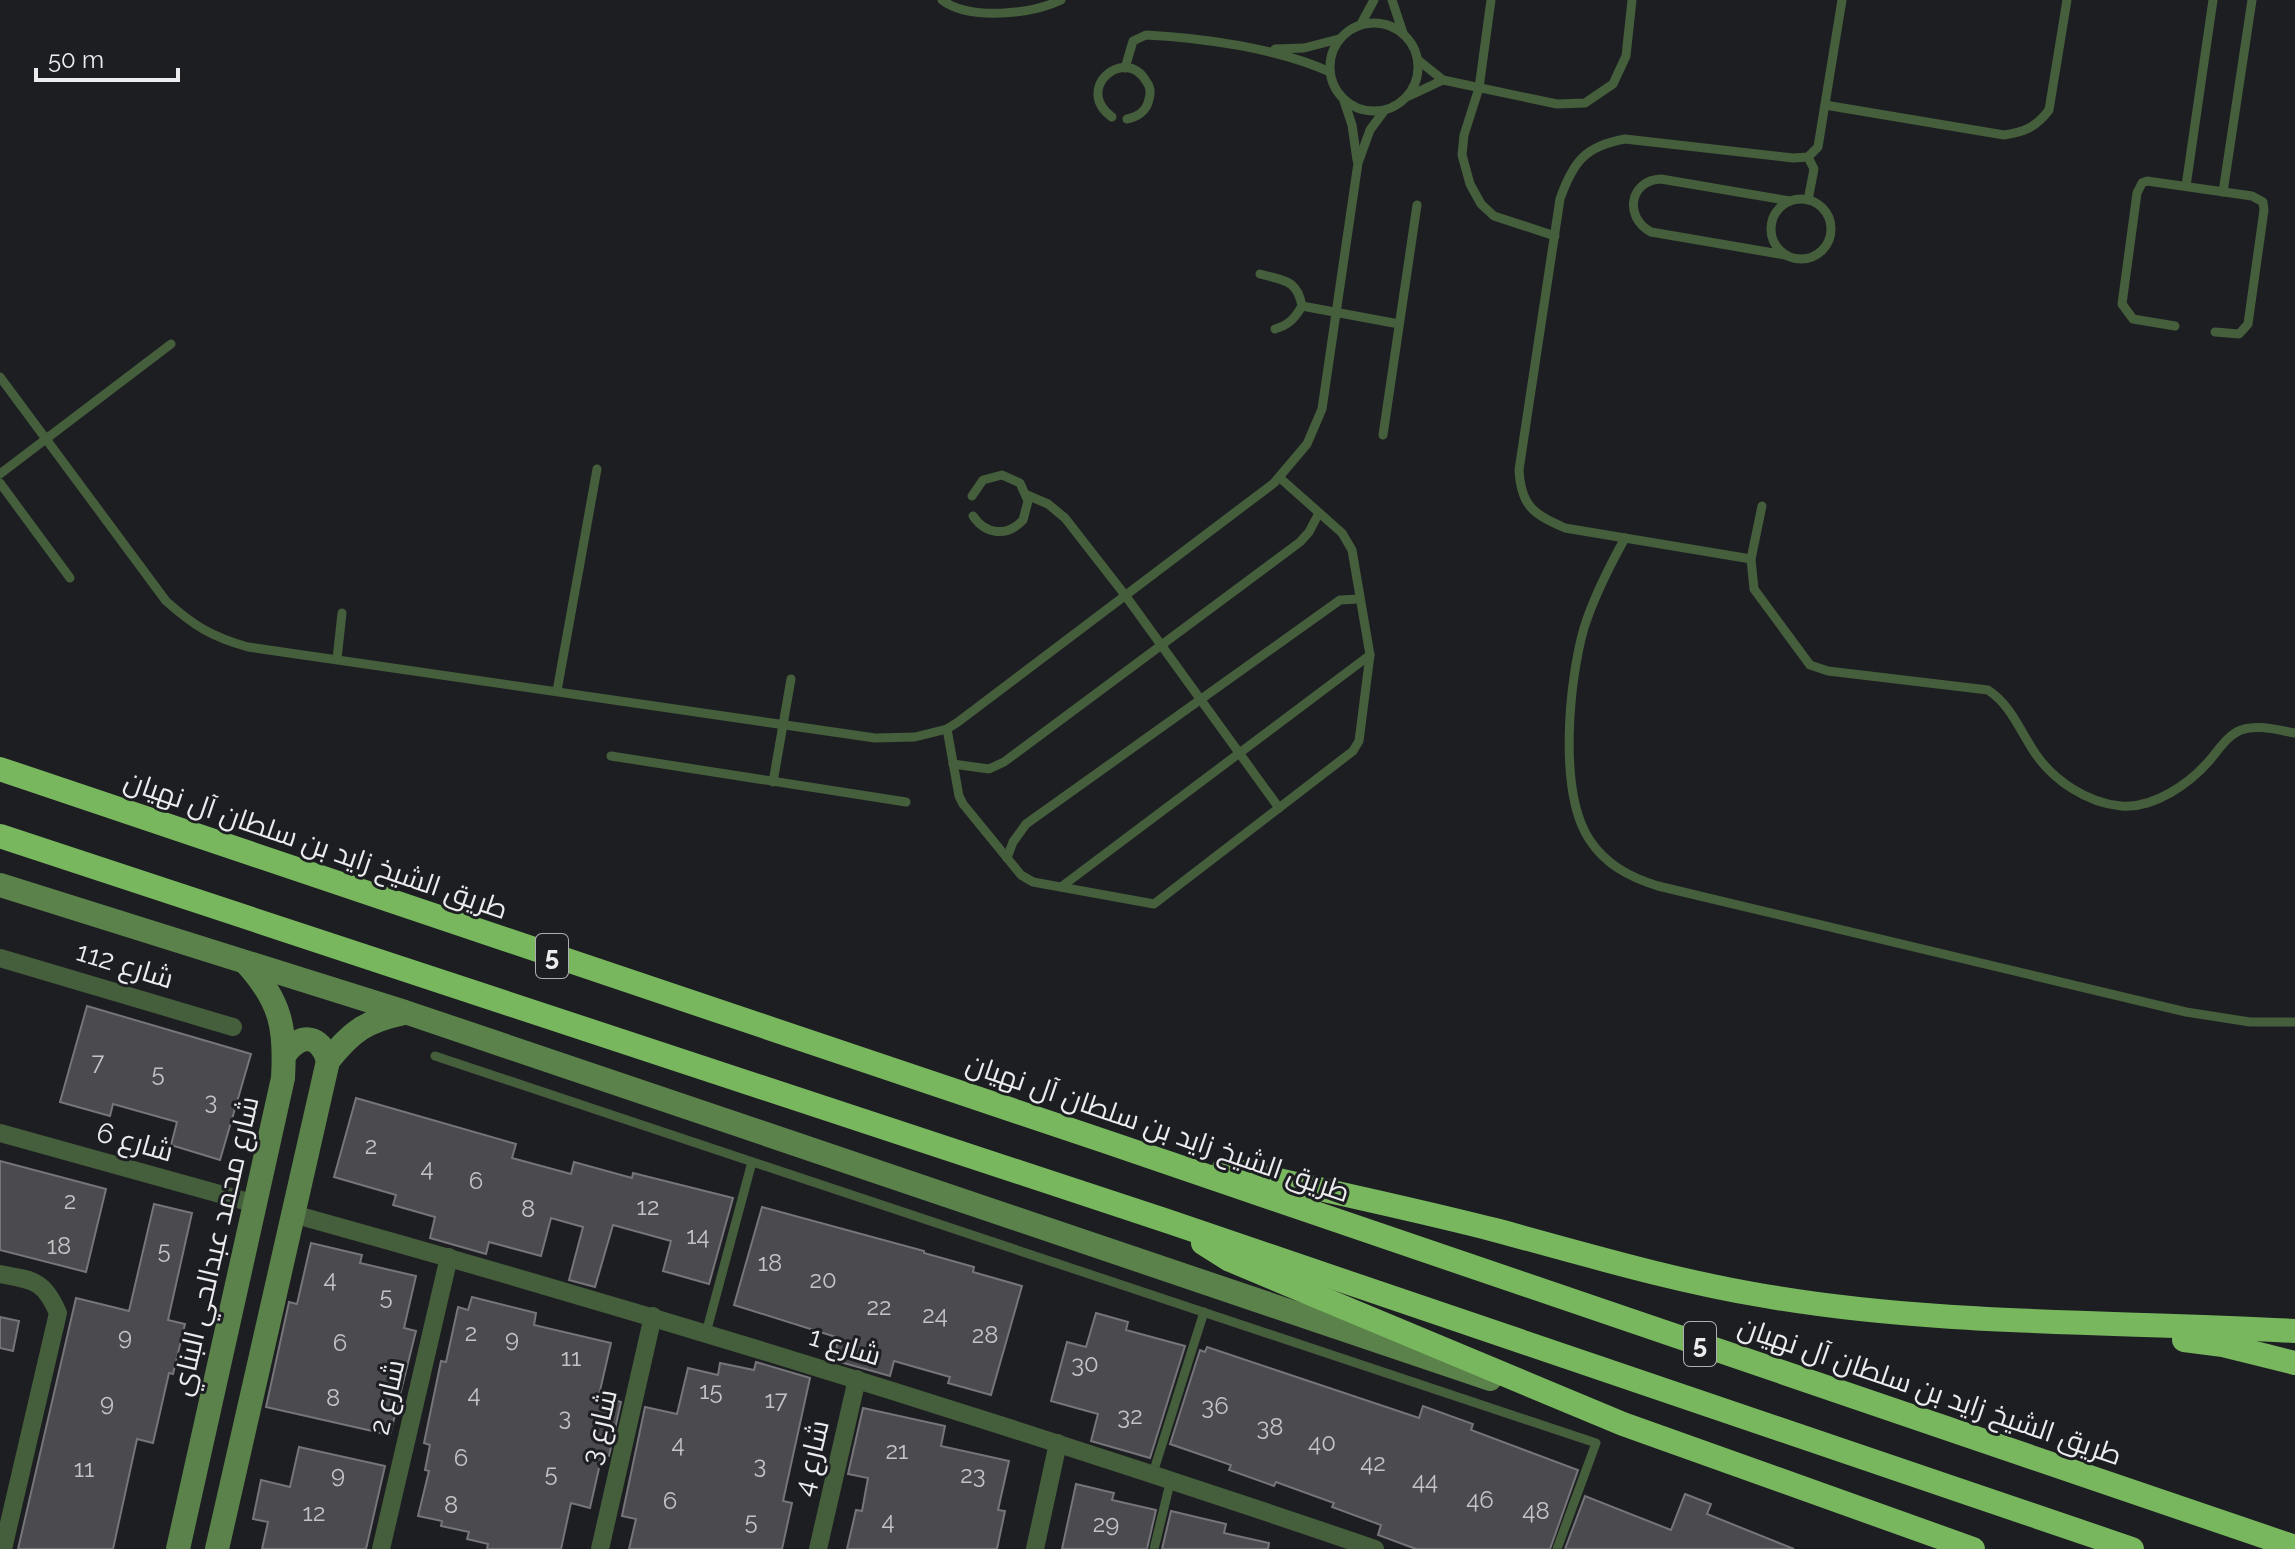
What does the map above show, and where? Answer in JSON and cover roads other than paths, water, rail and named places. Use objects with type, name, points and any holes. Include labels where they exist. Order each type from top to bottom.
[{"type":"highway","name":"طريق الشيخ زايد بن سلطان آل نهيان","points":[[0,767],[2295,1547]]},
{"type":"highway","name":"5","points":[[0,836],[1167,1221],[2132,1549]]},
{"type":"highway","points":[[1104,1141],[1426,1213],[1686,1280],[1764,1296],[1853,1309],[2295,1331]]},
{"type":"highway","points":[[1167,1221],[1230,1260],[1623,1424],[1973,1549]]},
{"type":"highway","points":[[2055,1321],[2223,1345],[2295,1363]]},
{"type":"main road","points":[[0,885],[405,1012],[1623,1424]]},
{"type":"main road","name":"شارع محمد عبدالحي البناي","points":[[178,1549],[283,1078],[285,1054],[279,1012],[266,986],[247,964]]},
{"type":"main road","points":[[217,1549],[328,1061],[347,1036],[374,1019],[405,1012]]},
{"type":"main road","points":[[285,1054],[292,1044],[303,1039],[315,1041],[325,1049],[328,1061]]},
{"type":"street","name":"شارع 112","points":[[0,958],[233,1027]]},
{"type":"street","name":"شارع 6","points":[[0,1133],[256,1204]]},
{"type":"street","name":"شارع 1","points":[[293,1214],[653,1316],[857,1379],[1153,1473],[1375,1549]]},
{"type":"street","name":"شارع 2","points":[[381,1549],[449,1257]]},
{"type":"street","points":[[0,1274],[28,1279],[49,1292],[58,1313],[3,1549]]},
{"type":"street","name":"شارع 3","points":[[600,1549],[653,1316]]},
{"type":"street","name":"شارع 4","points":[[818,1549],[857,1379]]},
{"type":"street","points":[[1035,1549],[1058,1443]]},
{"type":"lane","points":[[942,0],[955,8],[1021,13],[1044,9],[1061,0]]},
{"type":"lane","points":[[1358,163],[1352,125],[1330,72],[1333,49],[1340,39],[1361,24],[1374,0]]},
{"type":"lane","points":[[1392,0],[1403,33],[1418,60],[1419,72],[1409,96]]},
{"type":"lane","points":[[1491,0],[1479,88],[1464,135],[1462,155],[1470,184],[1481,204],[1494,216],[1555,236]]},
{"type":"lane","points":[[1418,60],[1443,80],[1557,104],[1585,103],[1613,84],[1626,56],[1632,0]]},
{"type":"lane","points":[[1751,559],[1565,528],[1527,506],[1520,488],[1519,470],[1560,199],[1569,173],[1584,155],[1601,143],[1625,139],[1793,158],[1808,157],[1818,147],[1842,0]]},
{"type":"lane","points":[[1825,105],[2004,135],[2025,132],[2039,124],[2049,110],[2067,0]]},
{"type":"lane","points":[[2186,186],[2213,0]]},
{"type":"lane","points":[[2223,192],[2252,0]]},
{"type":"lane","points":[[1361,24],[1383,24],[1403,33]]},
{"type":"lane","points":[[1125,68],[1133,41],[1146,35],[1259,49],[1304,48],[1340,39]]},
{"type":"lane","points":[[1259,49],[1330,72]]},
{"type":"lane","points":[[1112,117],[1105,112],[1098,98],[1100,83],[1110,71],[1125,68],[1140,73],[1149,85],[1150,93],[1146,108],[1127,119]]},
{"type":"lane","points":[[1343,99],[1362,110],[1384,111],[1443,80]]},
{"type":"lane","points":[[0,377],[166,601],[196,627],[225,640],[248,647],[783,725],[895,738],[915,737],[947,729],[1280,478],[1307,444],[1322,409],[1358,163],[1370,130],[1384,111]]},
{"type":"lane","points":[[1808,157],[1814,169],[1808,200]]},
{"type":"lane","points":[[1650,179],[1790,201],[1808,200],[1824,210],[1831,227],[1831,237],[1821,253],[1803,259],[1651,232],[1641,227],[1633,208],[1636,195],[1650,179]]},
{"type":"lane","points":[[2175,326],[2133,319],[2124,310],[2122,298],[2139,187],[2147,181],[2256,197],[2263,202],[2246,329],[2235,335],[2215,332]]},
{"type":"lane","points":[[1785,255],[1778,249],[1771,231],[1776,213],[1790,201]]},
{"type":"lane","points":[[1383,435],[1417,205]]},
{"type":"lane","points":[[1260,274],[1290,284],[1299,292],[1302,306]]},
{"type":"lane","points":[[1302,306],[1399,324]]},
{"type":"lane","points":[[1275,329],[1285,326],[1302,306]]},
{"type":"lane","points":[[0,474],[171,344]]},
{"type":"lane","points":[[557,691],[597,469]]},
{"type":"lane","points":[[972,496],[983,480],[1002,475],[1020,483],[1027,495],[1026,515],[1013,529],[993,532],[973,516]]},
{"type":"lane","points":[[947,729],[963,804],[1021,875],[1033,882],[1154,904],[1353,751],[1359,741],[1370,655],[1352,550],[1342,533],[1280,478]]},
{"type":"lane","points":[[0,483],[70,578]]},
{"type":"lane","points":[[1027,495],[1048,504],[1065,518],[1125,595],[1279,808]]},
{"type":"lane","points":[[1762,506],[1751,559],[1750,575],[1754,589],[1810,665],[1828,671],[1988,690],[2000,697],[2036,754],[2057,779],[2086,796],[2121,806],[2147,803],[2188,782],[2238,731],[2256,727],[2295,733]]},
{"type":"lane","points":[[953,764],[989,769],[1004,762],[1300,542],[1319,513]]},
{"type":"lane","points":[[1625,538],[1602,581],[1585,626],[1573,674],[1569,722],[1570,771],[1579,818],[1586,835],[1610,863],[1624,873],[1658,886],[2186,1012],[2250,1022],[2295,1022]]},
{"type":"lane","points":[[1007,858],[1013,842],[1026,824],[1340,600],[1359,599]]},
{"type":"lane","points":[[337,659],[342,613]]},
{"type":"lane","points":[[1061,887],[1370,655]]},
{"type":"lane","points":[[773,782],[791,679]]},
{"type":"lane","points":[[611,756],[906,802]]},
{"type":"lane","points":[[435,1056],[1596,1443],[1557,1549]]},
{"type":"lane","points":[[706,1333],[752,1162]]},
{"type":"lane","points":[[1153,1473],[1204,1312]]},
{"type":"lane","points":[[1154,1549],[1171,1479]]}]
